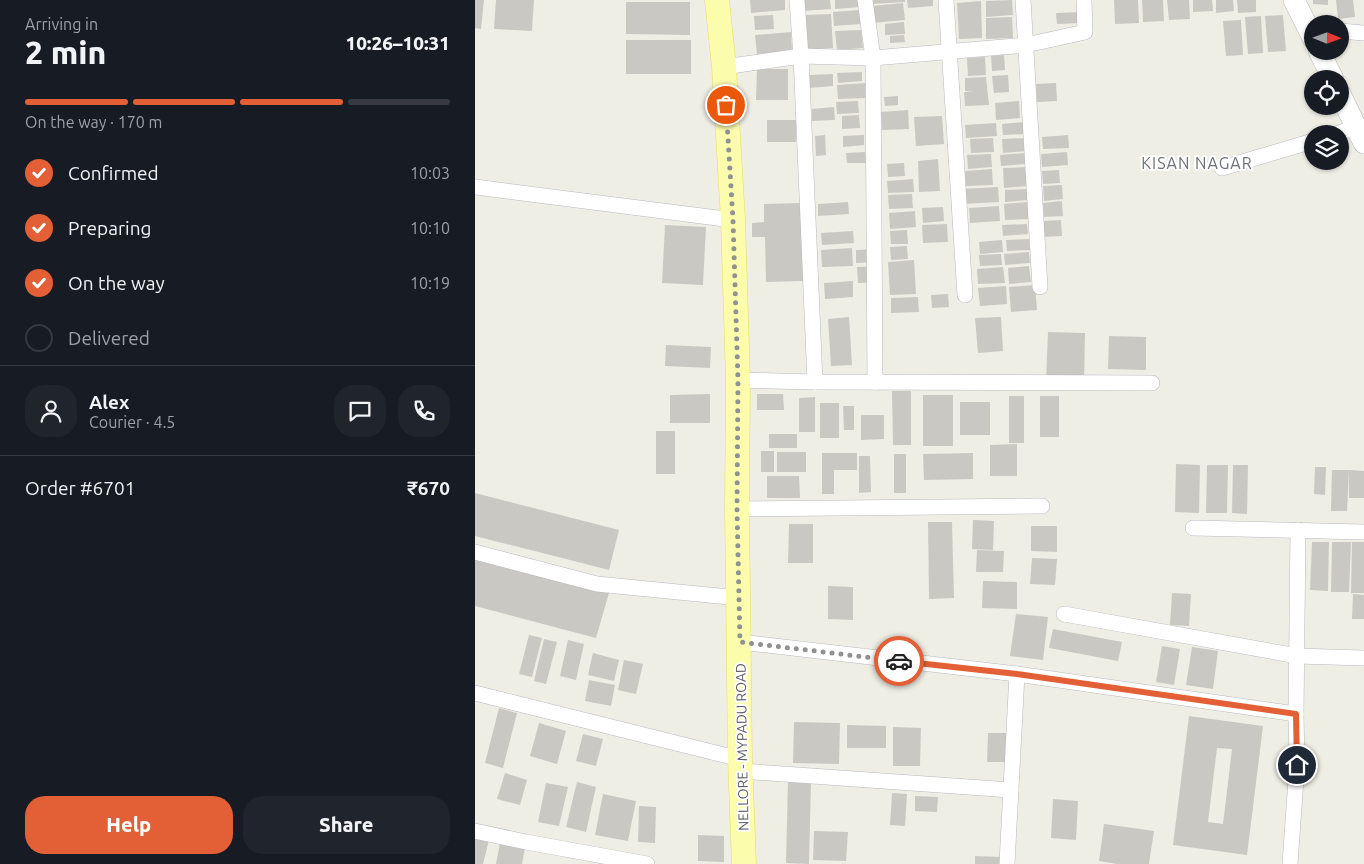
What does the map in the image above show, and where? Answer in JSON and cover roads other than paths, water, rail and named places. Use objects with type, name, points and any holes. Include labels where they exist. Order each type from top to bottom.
[{"type":"main road","name":"NELLORE - MYPADU ROAD","points":[[717,0],[724,67],[733,220],[738,380],[737,509],[744,864]]},
{"type":"street","points":[[797,0],[815,382]]},
{"type":"street","points":[[865,0],[873,58],[875,382]]},
{"type":"street","points":[[946,0],[965,295]]},
{"type":"street","points":[[1023,0],[1041,287]]},
{"type":"street","points":[[724,67],[801,56],[873,58],[1026,45],[1085,32],[1084,0]]},
{"type":"street","points":[[1294,0],[1304,18]]},
{"type":"street","points":[[1349,32],[1364,34]]},
{"type":"street","points":[[1349,112],[1360,135]]},
{"type":"street","points":[[1222,168],[1304,144]]},
{"type":"street","points":[[475,187],[733,220]]},
{"type":"street","points":[[738,380],[1152,383]]},
{"type":"street","points":[[737,509],[1042,506]]},
{"type":"street","points":[[1193,528],[1364,532]]},
{"type":"street","points":[[1290,864],[1297,765],[1298,530]]},
{"type":"street","points":[[475,552],[597,584],[739,598]]},
{"type":"street","points":[[1063,614],[1297,656],[1364,658]]},
{"type":"street","points":[[740,642],[1017,674],[1296,714]]},
{"type":"street","points":[[1007,864],[1017,674]]},
{"type":"street","points":[[475,693],[741,765],[1011,790]]},
{"type":"street","points":[[475,832],[647,864]]},
{"type":"district","name":"KISAN NAGAR","points":[[1197,163]]}]
